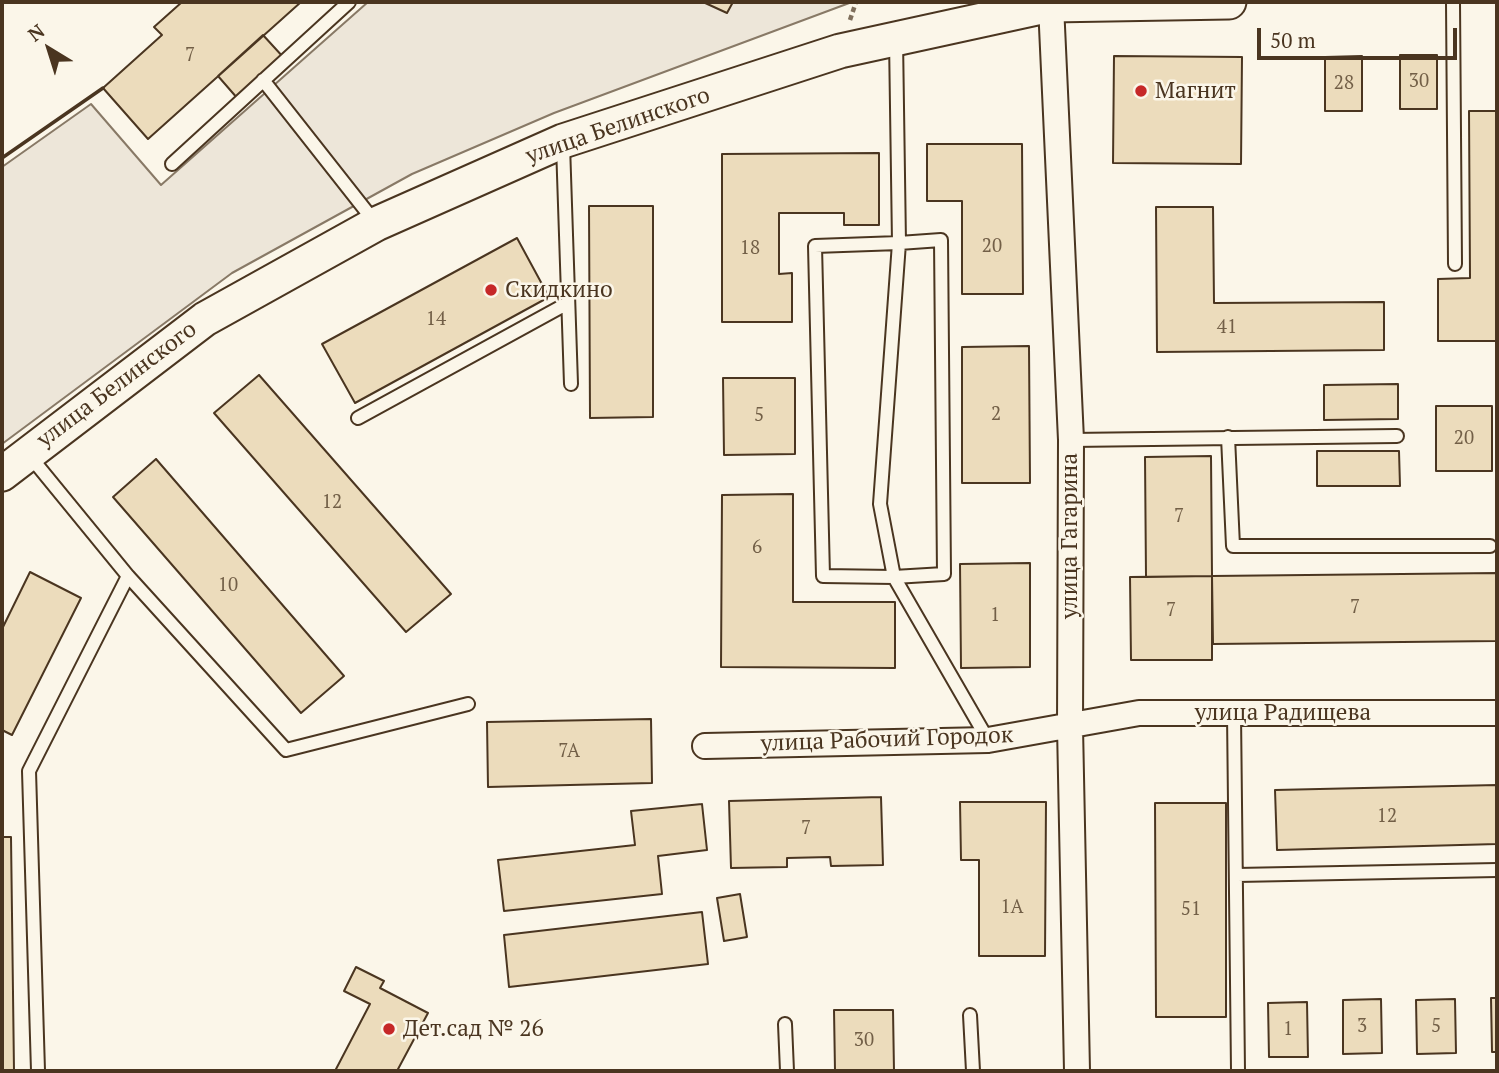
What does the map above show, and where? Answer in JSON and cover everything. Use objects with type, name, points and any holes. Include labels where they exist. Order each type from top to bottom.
[{"type":"street","name":"улица Белинского","points":[[2,474],[27,452],[205,318],[376,225],[563,141],[840,51],[1051,4],[1229,2]]},
{"type":"street","name":"улица Гагарина","points":[[1051,4],[1071,440],[1070,727],[1077,1071]]},
{"type":"street","name":"улица Радищева","points":[[1070,727],[1139,713],[1497,713]]},
{"type":"street","name":"улица Рабочий Городок","points":[[705,746],[988,740],[1070,727]]},
{"type":"lane","points":[[172,164],[349,2]]},
{"type":"lane","points":[[1453,2],[1455,264]]},
{"type":"lane","points":[[896,39],[899,243],[880,504],[894,577],[988,740]]},
{"type":"lane","points":[[263,80],[376,225]]},
{"type":"lane","points":[[563,141],[571,384]]},
{"type":"lane","points":[[941,240],[944,574],[894,577],[823,576],[815,246],[941,240]]},
{"type":"lane","points":[[358,418],[568,303]]},
{"type":"lane","points":[[1071,440],[1397,436]]},
{"type":"lane","points":[[1227,437],[1233,546],[1490,546]]},
{"type":"lane","points":[[27,452],[128,576],[286,750],[468,704]]},
{"type":"lane","points":[[37,1071],[29,771],[128,576]]},
{"type":"lane","points":[[1234,714],[1238,1071]]},
{"type":"lane","points":[[1237,875],[1497,870]]},
{"type":"lane","points":[[970,1015],[973,1071]]},
{"type":"lane","points":[[785,1024],[787,1071]]},
{"type":"shaded area","points":[[368,2],[852,2],[554,113],[412,174],[232,273],[2,444],[2,167],[91,104],[161,185]]},
{"type":"building","points":[[182,2],[301,2],[148,139],[103,88],[162,35],[154,27]]},
{"type":"building","points":[[703,2],[733,2],[727,13]]},
{"type":"building","points":[[263,35],[284,58],[238,99],[218,76]]},
{"type":"building","points":[[1400,55],[1437,55],[1437,109],[1400,109]]},
{"type":"building","points":[[1114,56],[1242,57],[1241,164],[1113,163]]},
{"type":"building","points":[[1362,56],[1362,111],[1325,111],[1325,57]]},
{"type":"building","points":[[1469,111],[1497,111],[1497,341],[1438,341],[1438,279],[1470,278]]},
{"type":"building","points":[[927,144],[1022,144],[1023,294],[962,294],[962,201],[927,201]]},
{"type":"building","points":[[879,153],[879,225],[844,225],[844,213],[779,213],[779,274],[792,273],[792,322],[722,322],[722,154]]},
{"type":"building","points":[[589,206],[653,206],[653,417],[590,418]]},
{"type":"building","points":[[1156,207],[1213,207],[1214,303],[1384,302],[1384,350],[1157,352]]},
{"type":"building","points":[[517,238],[549,297],[355,403],[322,344]]},
{"type":"building","points":[[1029,346],[1030,483],[962,483],[962,347]]},
{"type":"building","points":[[259,375],[451,594],[406,632],[214,413]]},
{"type":"building","points":[[723,378],[795,378],[795,454],[724,455]]},
{"type":"building","points":[[1398,384],[1398,419],[1324,420],[1324,385]]},
{"type":"building","points":[[1436,406],[1492,406],[1492,471],[1436,471]]},
{"type":"building","points":[[1317,451],[1399,451],[1400,486],[1317,486]]},
{"type":"building","points":[[1211,456],[1212,576],[1146,577],[1145,457]]},
{"type":"building","points":[[156,459],[344,676],[301,713],[113,497]]},
{"type":"building","points":[[793,494],[793,602],[895,602],[895,668],[721,667],[722,495]]},
{"type":"building","points":[[1030,563],[1030,667],[961,668],[960,564]]},
{"type":"building","points":[[30,572],[81,598],[12,735],[2,730],[2,629]]},
{"type":"building","points":[[1497,573],[1497,641],[1213,644],[1212,576]]},
{"type":"building","points":[[1212,576],[1212,660],[1131,660],[1130,577]]},
{"type":"building","points":[[651,719],[652,783],[488,787],[487,722]]},
{"type":"building","points":[[1497,785],[1497,844],[1277,850],[1275,790]]},
{"type":"building","points":[[881,797],[883,865],[831,866],[830,857],[787,858],[787,867],[731,868],[729,801]]},
{"type":"building","points":[[960,802],[1046,802],[1045,956],[979,956],[979,860],[961,860]]},
{"type":"building","points":[[1155,803],[1226,803],[1226,1017],[1156,1017]]},
{"type":"building","points":[[702,804],[707,850],[658,856],[662,894],[504,911],[498,860],[635,845],[631,811]]},
{"type":"building","points":[[2,837],[11,837],[14,1071],[2,1071]]},
{"type":"building","points":[[740,894],[747,937],[724,941],[717,898]]},
{"type":"building","points":[[702,912],[708,964],[509,987],[504,935]]},
{"type":"building","points":[[356,967],[384,981],[380,988],[428,1013],[397,1071],[335,1071],[370,1004],[344,991]]},
{"type":"building","points":[[1491,998],[1497,998],[1497,1052],[1492,1052]]},
{"type":"building","points":[[1381,999],[1382,1053],[1343,1054],[1343,1000]]},
{"type":"building","points":[[1455,999],[1456,1053],[1417,1054],[1416,1000]]},
{"type":"building","points":[[1307,1002],[1308,1057],[1269,1057],[1268,1003]]},
{"type":"building","points":[[834,1010],[893,1010],[894,1071],[835,1071]]},
{"type":"wall","points":[[2,158],[103,88]]},
{"type":"place","name":"Магнит","points":[[1141,91]]},
{"type":"place","name":"Скидкино","points":[[491,290]]},
{"type":"place","name":"Дет.сад № 26","points":[[389,1029]]}]
